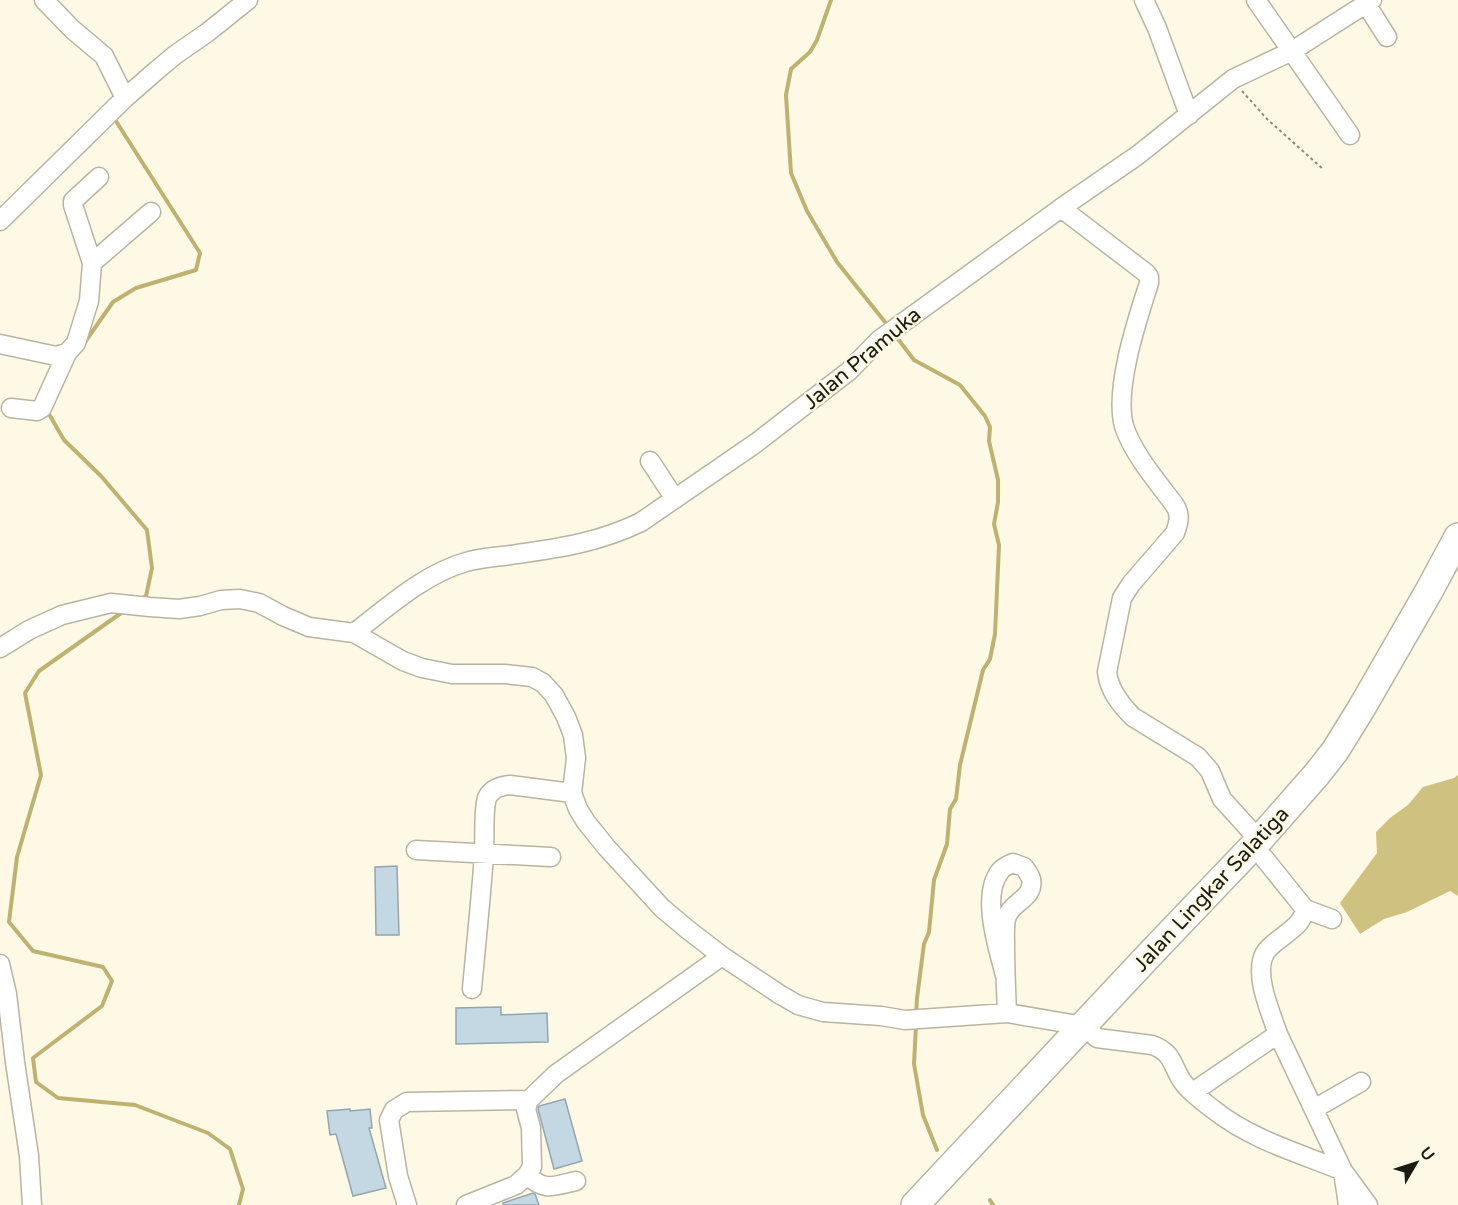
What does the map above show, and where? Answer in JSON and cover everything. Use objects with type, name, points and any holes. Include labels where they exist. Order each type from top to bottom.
[{"type":"highway","name":"Jalan Lingkar Salatiga","points":[[915,1205],[1182,944],[1262,849],[1335,751],[1418,612],[1458,537]]},
{"type":"highway","name":"Jalan Lingkar Salatiga","points":[[1262,849],[1317,798],[1357,744],[1408,662],[1458,570]]},
{"type":"highway","name":"Jalan Lingkar Salatiga","points":[[937,1205],[1091,1032]]},
{"type":"street","points":[[44,0],[72,29],[104,56],[125,98]]},
{"type":"street","points":[[0,221],[125,98],[248,0]]},
{"type":"street","points":[[1144,0],[1158,28],[1189,115]]},
{"type":"street","points":[[1256,0],[1350,135]]},
{"type":"street","points":[[1369,2],[1387,37]]},
{"type":"street","name":"Jalan Pramuka","points":[[354,633],[415,587],[447,569],[468,561],[591,542],[641,522],[756,443],[849,371],[879,340],[1060,208],[1138,155],[1233,79],[1292,51],[1369,2]]},
{"type":"street","points":[[11,408],[37,411],[42,408],[67,353],[76,343],[89,301],[92,263],[73,201],[99,177]]},
{"type":"street","points":[[1060,208],[1146,273],[1149,278],[1132,337],[1121,409],[1125,428],[1135,448],[1178,510],[1179,516],[1174,533],[1122,598],[1107,672],[1108,679],[1115,694],[1133,717],[1191,752],[1204,763],[1222,799],[1262,849],[1305,909],[1332,919]]},
{"type":"street","points":[[92,263],[151,212]]},
{"type":"street","points":[[0,344],[56,356],[67,353]]},
{"type":"street","points":[[650,460],[675,499]]},
{"type":"street","points":[[0,648],[29,630],[62,615],[111,603],[179,609],[240,598],[259,603],[309,627],[354,633],[403,661],[422,668],[452,674],[505,674],[532,677],[543,683],[554,695],[573,735],[576,759],[572,793],[586,822],[662,908],[723,956],[779,994],[807,1008],[823,1012],[905,1020],[1007,1013],[1152,1045],[1161,1049],[1173,1062],[1186,1086],[1192,1092],[1231,1122],[1252,1135],[1343,1171]]},
{"type":"street","points":[[472,989],[484,852],[486,800],[496,789],[510,785],[572,793]]},
{"type":"street","points":[[416,850],[551,857]]},
{"type":"street","points":[[1005,975],[994,934],[991,905],[995,879],[1002,868],[1013,863],[1024,867],[1031,879],[1030,890],[1023,900],[1011,908],[1005,925],[1007,1013]]},
{"type":"street","points":[[1305,909],[1299,924],[1268,949],[1264,955],[1261,977],[1278,1034],[1343,1171],[1368,1205]]},
{"type":"street","points":[[466,1205],[516,1185],[527,1175],[532,1167],[531,1128],[526,1109],[529,1101],[556,1074],[723,956]]},
{"type":"street","points":[[0,964],[8,994],[29,1156],[32,1205]]},
{"type":"street","points":[[1192,1092],[1278,1034]]},
{"type":"street","points":[[1314,1109],[1361,1082]]},
{"type":"street","points":[[407,1205],[399,1176],[389,1120],[394,1110],[407,1102],[529,1101]]},
{"type":"street","points":[[1343,1171],[1348,1205]]},
{"type":"street","points":[[527,1175],[534,1182],[546,1187],[576,1181]]},
{"type":"path","points":[[1233,79],[1267,119],[1323,169]]},
{"type":"shaded area","points":[[1458,775],[1458,896],[1450,891],[1407,912],[1384,919],[1360,934],[1340,903],[1377,853],[1376,832],[1408,805],[1423,787]]},
{"type":"building","points":[[397,866],[399,935],[376,935],[375,867]]},
{"type":"building","points":[[501,1007],[501,1015],[547,1013],[548,1042],[456,1044],[456,1008]]},
{"type":"building","points":[[565,1099],[582,1161],[554,1169],[538,1109],[539,1106]]},
{"type":"building","points":[[350,1109],[350,1111],[370,1109],[372,1128],[369,1128],[386,1188],[353,1196],[336,1134],[330,1135],[327,1111]]},
{"type":"building","points":[[533,1193],[539,1205],[503,1205],[503,1203]]},
{"type":"waterway","points":[[831,0],[817,40],[810,52],[791,69],[786,95],[791,173],[807,211],[837,262],[889,327]]},
{"type":"waterway","points":[[85,342],[113,302],[136,288],[196,270],[200,253],[114,118]]},
{"type":"waterway","points":[[895,335],[914,360],[960,385],[985,416],[990,427],[989,441],[998,480],[998,502],[994,524],[999,545],[995,634],[990,659],[983,670],[960,765],[956,799],[950,809],[947,844],[934,880],[929,932],[924,944],[916,1015]]},
{"type":"waterway","points":[[49,408],[49,414],[64,440],[101,476],[147,530],[152,568],[146,596],[140,600]]},
{"type":"waterway","points":[[124,611],[39,671],[25,693],[41,775],[17,857],[9,922],[33,951],[103,967],[112,981],[102,1006],[33,1058],[36,1082],[58,1098],[135,1105],[208,1133],[230,1149],[243,1189],[239,1205]]},
{"type":"waterway","points":[[916,1025],[914,1064],[923,1115],[937,1150]]},
{"type":"waterway","points":[[990,1200],[993,1205]]}]
